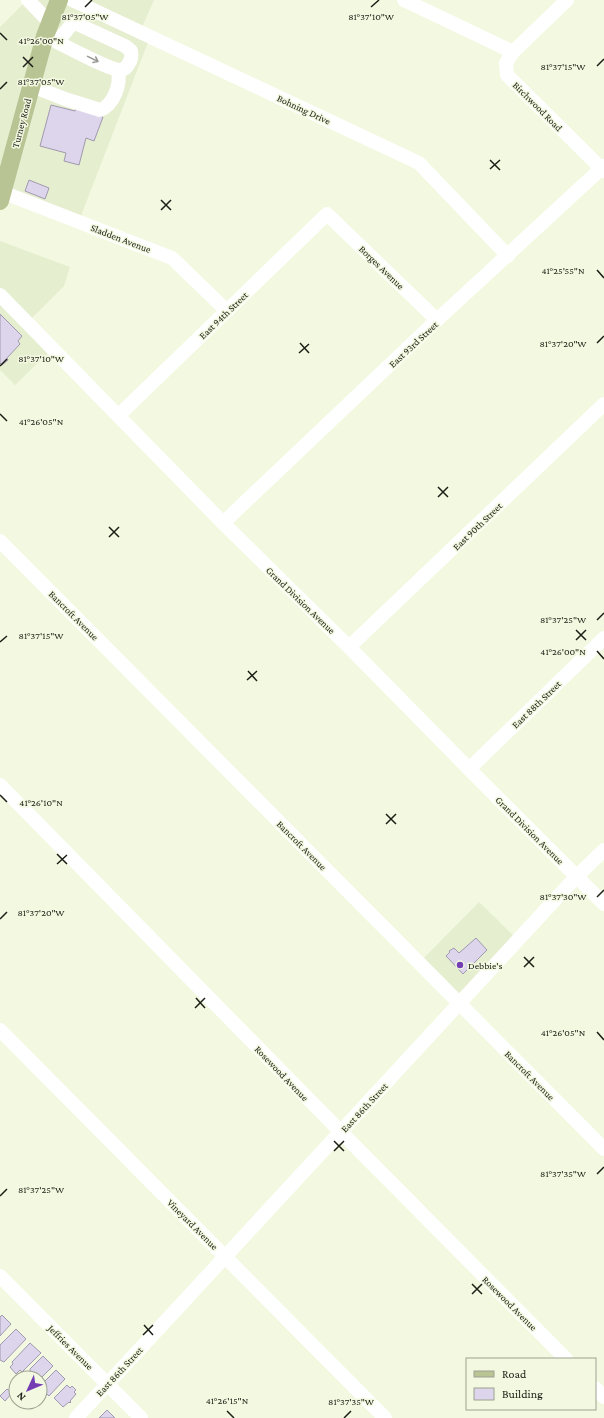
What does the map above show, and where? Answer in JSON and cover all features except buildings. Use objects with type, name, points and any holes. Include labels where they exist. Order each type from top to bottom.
[{"type":"main road","name":"Turney Road","points":[[1,194],[32,86],[51,33],[59,0]]},
{"type":"street","points":[[28,0],[51,33],[106,66],[118,70],[125,68],[130,62],[132,54],[131,51],[140,32]]},
{"type":"street","name":"Bohning Drive","points":[[72,0],[419,163],[508,256]]},
{"type":"street","points":[[404,0],[513,52],[567,0]]},
{"type":"street","points":[[51,33],[75,23],[119,43],[131,51]]},
{"type":"street","name":"Birchwood Road","points":[[513,52],[506,63],[507,75],[603,169]]},
{"type":"street","points":[[32,86],[65,99],[102,110],[108,105],[116,90],[120,78],[118,70]]},
{"type":"street","name":"East 93rd Street","points":[[223,523],[437,320],[603,169]]},
{"type":"street","name":"Sladden Avenue","points":[[1,194],[172,258],[227,311]]},
{"type":"street","name":"East 94th Street","points":[[119,415],[328,214]]},
{"type":"street","name":"Borges Avenue","points":[[328,214],[437,320]]},
{"type":"street","name":"Grand Division Avenue","points":[[0,295],[223,523],[349,647],[469,770],[604,904]]},
{"type":"street","name":"East 90th Street","points":[[349,647],[604,404]]},
{"type":"street","name":"Bancroft Avenue","points":[[0,541],[604,1149]]},
{"type":"street","name":"East 88th Street","points":[[469,770],[604,638]]},
{"type":"street","name":"Rosewood Avenue","points":[[0,785],[565,1358]]},
{"type":"street","name":"East 86th Street","points":[[76,1418],[576,876],[604,850]]},
{"type":"street","name":"Vineyard Avenue","points":[[0,1030],[385,1418]]},
{"type":"street","name":"Jeffries Avenue","points":[[0,1276],[141,1418]]},
{"type":"street","points":[[596,1389],[604,1397]]},
{"type":"shaded area","points":[[27,0],[154,0],[140,32],[150,37],[79,221],[3,192],[0,201],[0,27]]},
{"type":"shaded area","points":[[0,241],[70,267],[64,286],[28,322],[53,348],[15,385],[0,370]]},
{"type":"shaded area","points":[[479,902],[518,940],[459,1003],[419,963]]},
{"type":"place","name":"Debbie's","points":[[460,965]]}]
